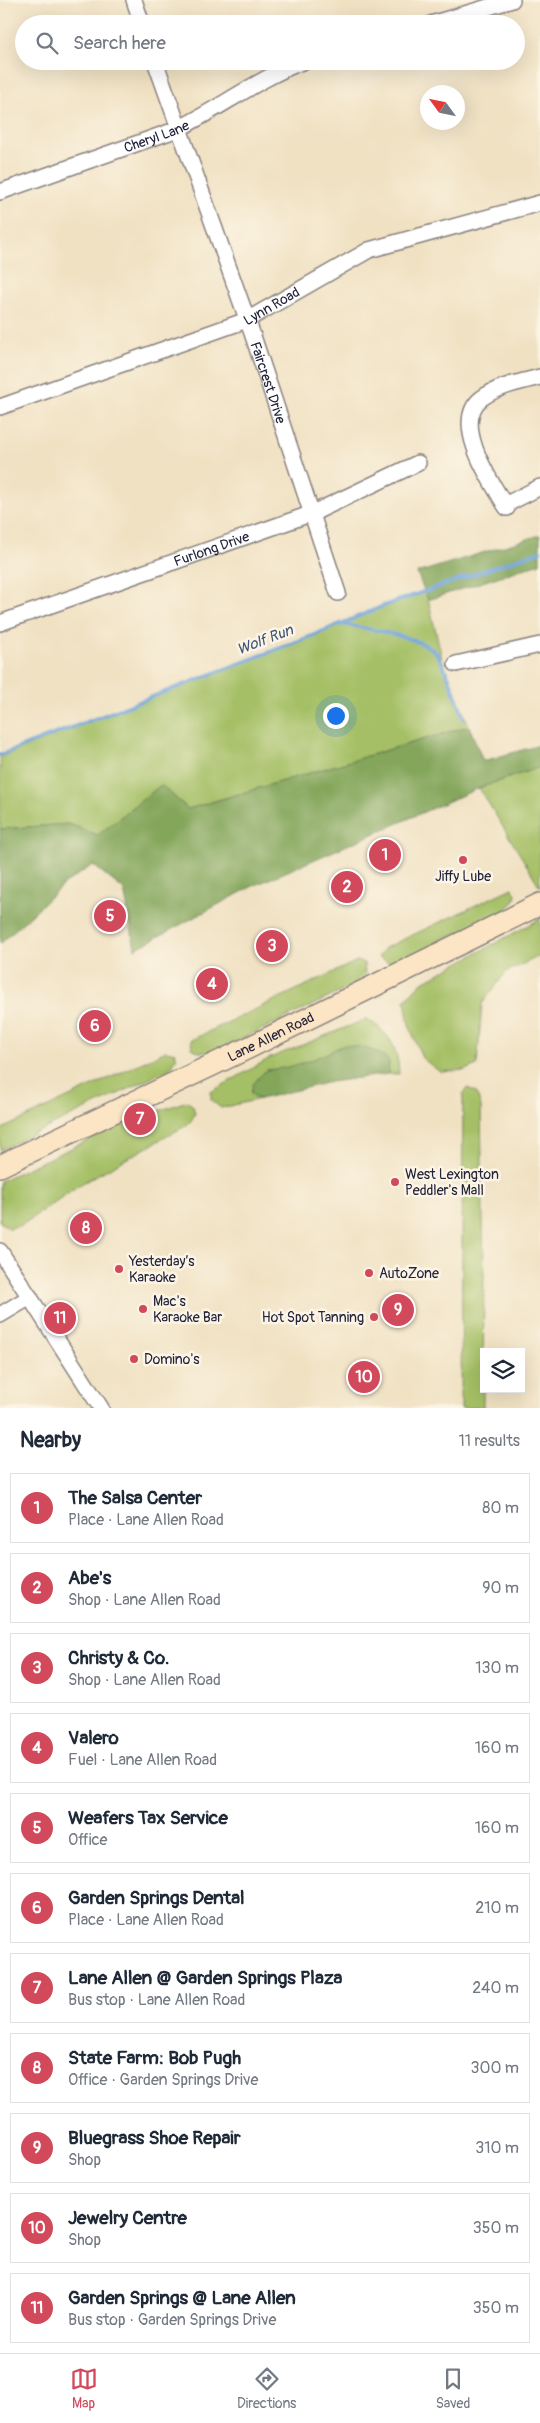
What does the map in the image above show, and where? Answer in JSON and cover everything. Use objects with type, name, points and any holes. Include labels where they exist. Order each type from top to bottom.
[{"type":"main road","name":"Lane Allen Road","points":[[0,1166],[240,1052],[540,904]]},
{"type":"street","points":[[134,0],[139,15]]},
{"type":"street","points":[[461,15],[512,0]]},
{"type":"street","name":"Faircrest Drive","points":[[158,70],[247,320],[313,512],[338,593]]},
{"type":"street","name":"Cheryl Lane","points":[[0,192],[178,129],[207,115],[283,70]]},
{"type":"street","name":"Lynn Road","points":[[0,407],[247,320],[369,250],[540,204]]},
{"type":"street","points":[[540,377],[489,393],[473,406],[469,416],[468,428],[473,445],[506,506],[540,487]]},
{"type":"street","name":"Furlong Drive","points":[[0,623],[313,512],[418,462]]},
{"type":"street","points":[[456,664],[540,645]]},
{"type":"street","points":[[0,1251],[101,1408]]},
{"type":"street","points":[[0,1315],[30,1297]]},
{"type":"green space","points":[[540,535],[540,563],[428,600],[417,573]]},
{"type":"green space","points":[[426,590],[442,658],[469,726],[188,809],[161,785],[98,835],[68,824],[0,829],[0,757]]},
{"type":"green space","points":[[469,726],[483,761],[540,745],[540,767],[479,788],[251,887],[135,949],[124,890],[93,865],[64,884],[0,944],[0,829],[68,824],[98,835],[161,785],[188,809]]},
{"type":"green space","points":[[540,767],[540,887],[479,788]]},
{"type":"green space","points":[[512,888],[516,894],[514,902],[504,911],[405,959],[390,963],[378,957],[385,948]]},
{"type":"green space","points":[[540,919],[540,956],[506,972],[482,1004],[477,1065],[465,1070],[440,1072],[422,1058],[409,1025],[405,1000],[421,983]]},
{"type":"green space","points":[[357,961],[364,963],[365,973],[353,986],[212,1053],[199,1052],[192,1048],[191,1040]]},
{"type":"green space","points":[[367,1019],[387,1035],[391,1041],[397,1056],[399,1074],[388,1074],[389,1061],[314,1060],[289,1069],[266,1070],[251,1094],[260,1099],[221,1108],[211,1100],[211,1092],[270,1058]]},
{"type":"green space","points":[[344,1045],[379,1053],[389,1061],[388,1074],[330,1082],[260,1099],[251,1094],[253,1084],[266,1070],[297,1065]]},
{"type":"green space","points":[[166,1051],[176,1053],[176,1059],[170,1069],[0,1150],[0,1130]]},
{"type":"green space","points":[[468,1088],[476,1092],[481,1106],[484,1273],[483,1348],[480,1348],[480,1393],[483,1393],[483,1408],[461,1408],[463,1094]]},
{"type":"green space","points":[[187,1101],[193,1106],[195,1114],[189,1124],[79,1185],[22,1225],[9,1228],[0,1222],[0,1181],[125,1123]]},
{"type":"waterway","name":"Wolf Run","points":[[0,755],[314,635],[381,607],[540,551]]},
{"type":"waterway","points":[[341,624],[393,634],[430,648],[437,654],[444,667],[464,719]]},
{"type":"place","name":"The Salsa Center","points":[[385,855]]},
{"type":"place","name":"Jiffy Lube","points":[[463,860]]},
{"type":"place","name":"Abe's","points":[[347,887]]},
{"type":"place","name":"Weafers Tax Service","points":[[110,916]]},
{"type":"place","name":"Christy & Co.","points":[[272,946]]},
{"type":"place","name":"Valero","points":[[212,984]]},
{"type":"place","name":"Garden Springs Dental","points":[[95,1026]]},
{"type":"place","name":"Lane Allen @ Garden Springs Plaza","points":[[140,1119]]},
{"type":"place","name":"West Lexington Peddler's Mall","points":[[395,1182]]},
{"type":"place","name":"State Farm: Bob Pugh","points":[[86,1228]]},
{"type":"place","name":"Yesterday’s Karaoke","points":[[119,1269]]},
{"type":"place","name":"AutoZone","points":[[369,1273]]},
{"type":"place","name":"Mac's Karaoke Bar","points":[[143,1309]]},
{"type":"place","name":"Bluegrass Shoe Repair","points":[[398,1310]]},
{"type":"place","name":"Hot Spot Tanning","points":[[374,1317]]},
{"type":"place","name":"Garden Springs @ Lane Allen","points":[[60,1318]]},
{"type":"place","name":"Domino's","points":[[134,1359]]},
{"type":"place","name":"Jewelry Centre","points":[[364,1377]]}]
